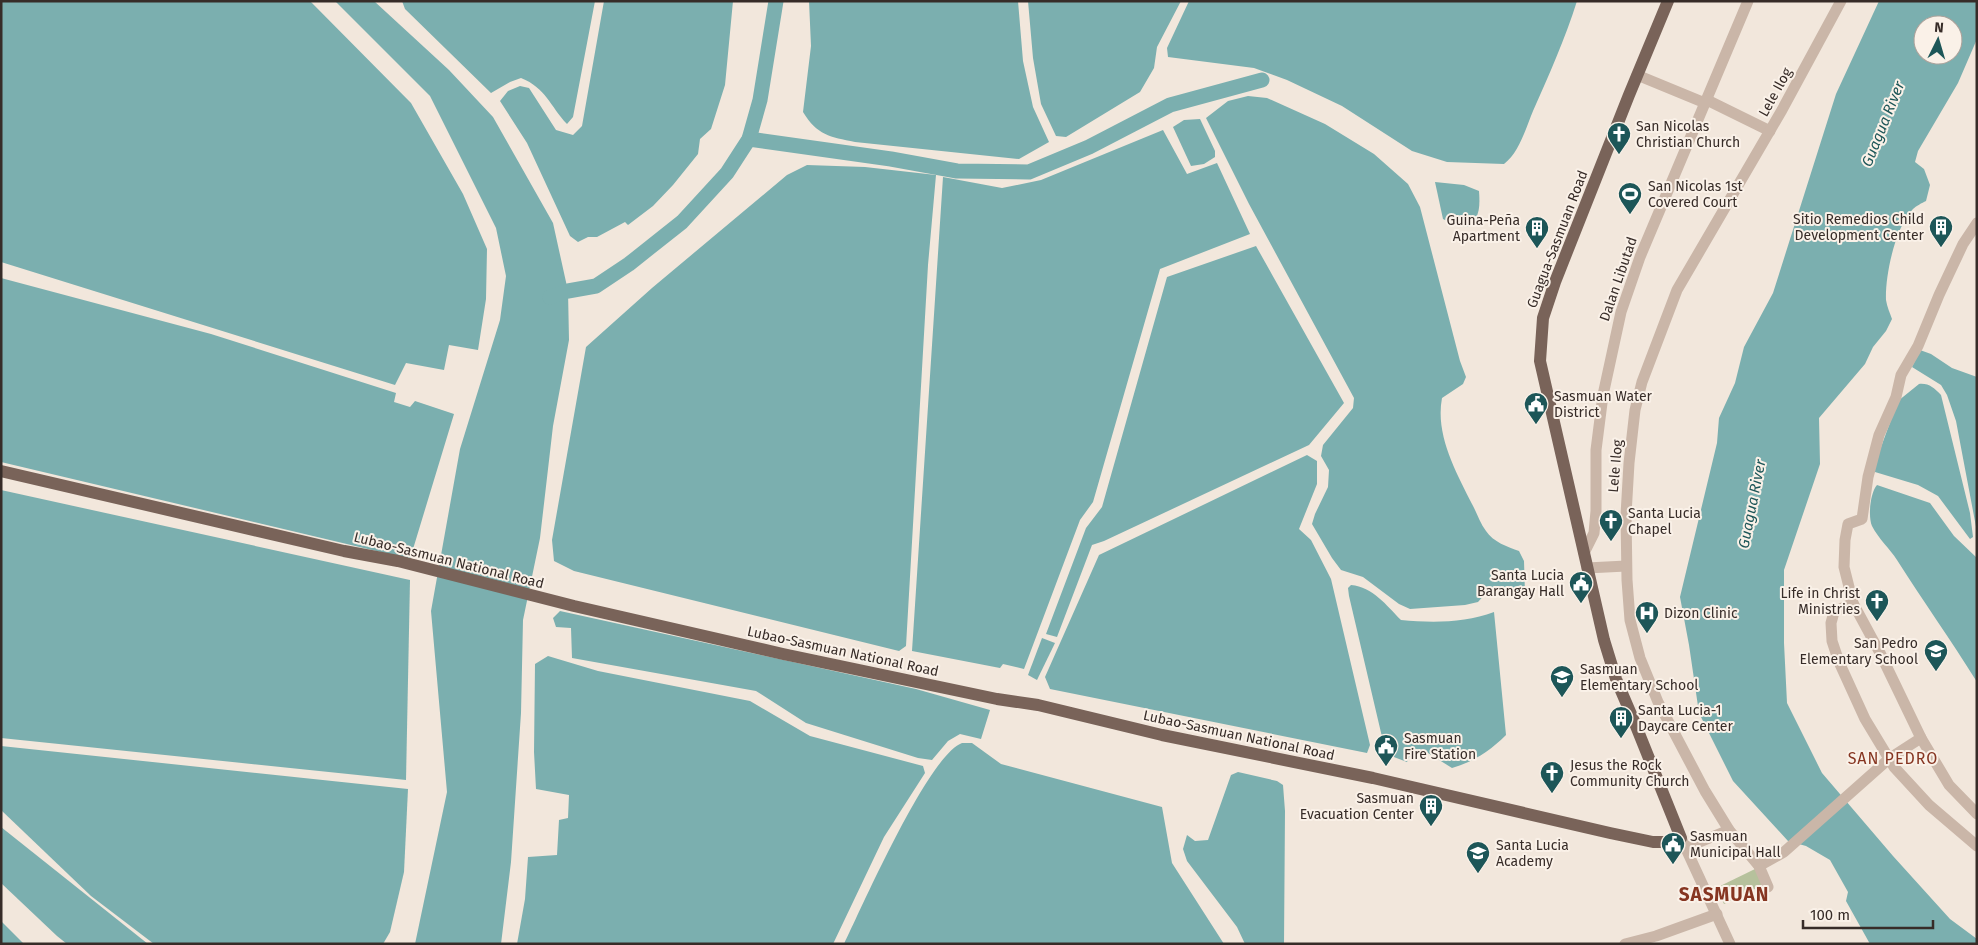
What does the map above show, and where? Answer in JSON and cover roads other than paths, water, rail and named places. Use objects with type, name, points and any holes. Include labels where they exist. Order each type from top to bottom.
[{"type":"main road","name":"Guagua-Sasmuan Road","points":[[1668,1],[1577,224],[1543,318],[1540,361],[1604,640],[1616,679],[1683,843]]},
{"type":"main road","name":"Lubao-Sasmuan National Road","points":[[1,471],[398,562],[574,606],[802,658],[997,699],[1038,705],[1190,742],[1373,778],[1652,842],[1683,843]]},
{"type":"street","name":"Dalan Libutad","points":[[1584,553],[1594,533],[1596,450],[1603,395],[1617,327],[1640,257],[1748,1]]},
{"type":"street","name":"Lele Ilog","points":[[1768,887],[1759,866],[1729,830],[1682,749],[1658,702],[1640,658],[1630,620],[1626,566],[1629,463],[1642,382],[1677,290],[1770,131],[1841,1]]},
{"type":"street","points":[[1637,75],[1706,102],[1770,131]]},
{"type":"street","points":[[1976,225],[1963,244],[1918,346],[1901,375],[1896,396],[1879,435],[1868,477],[1862,519],[1848,524],[1845,540],[1844,567],[1853,603],[1880,653],[1921,738],[1949,784],[1977,814]]},
{"type":"street","points":[[1587,568],[1626,566]]},
{"type":"street","points":[[1853,603],[1834,612],[1831,623],[1832,641],[1844,676],[1865,719],[1894,767],[1929,805],[1977,846]]},
{"type":"street","points":[[1759,866],[1792,846],[1890,758],[1921,738]]},
{"type":"street","points":[[1729,830],[1683,843],[1730,944]]},
{"type":"street","points":[[1625,944],[1656,936],[1717,914]]},
{"type":"water","points":[[1,1],[310,1],[411,103],[463,194],[487,249],[486,299],[478,350],[449,345],[444,370],[406,363],[395,385],[1,262]]},
{"type":"water","points":[[335,1],[374,1],[449,70],[493,117],[553,223],[568,291],[569,340],[553,426],[540,538],[523,620],[521,713],[511,862],[501,944],[415,944],[447,792],[431,611],[460,449],[500,320],[506,276],[496,228],[430,96]]},
{"type":"water","points":[[402,1],[595,1],[573,117],[567,124],[542,92],[521,78],[491,93],[405,9]]},
{"type":"water","points":[[604,1],[733,1],[725,85],[711,129],[700,139],[698,154],[673,185],[653,206],[628,225],[625,222],[597,237],[588,237],[578,242],[570,236],[527,143],[500,101],[508,91],[520,86],[529,88],[556,130],[573,135],[582,126]]},
{"type":"water","points":[[809,1],[1018,1],[1023,61],[1033,107],[1049,142],[1019,159],[855,142],[825,134],[808,120],[803,112],[811,46]]},
{"type":"water","points":[[1028,1],[1181,1],[1157,47],[1154,68],[1140,92],[1066,137],[1056,136],[1041,104],[1033,58]]},
{"type":"water","points":[[1189,1],[1577,1],[1562,43],[1522,140],[1504,164],[1447,162],[1412,151],[1342,106],[1287,80],[1254,68],[1168,57],[1167,48]]},
{"type":"water","name":"Guagua River","points":[[1879,1],[1977,1],[1977,39],[1958,83],[1918,151],[1915,162],[1924,169],[1930,185],[1926,201],[1914,208],[1901,227],[1892,252],[1887,278],[1886,300],[1892,319],[1886,331],[1873,347],[1865,364],[1819,418],[1820,464],[1784,570],[1784,643],[1787,703],[1822,773],[1950,919],[1977,939],[1977,944],[1870,944],[1846,901],[1848,892],[1830,860],[1806,846],[1788,841],[1733,781],[1699,713],[1680,597],[1717,443],[1719,418],[1735,383],[1744,347],[1773,293],[1836,94]]},
{"type":"water","points":[[1248,96],[1267,98],[1325,124],[1374,154],[1408,184],[1420,207],[1460,361],[1466,377],[1463,384],[1442,398],[1441,426],[1444,439],[1448,453],[1484,528],[1497,541],[1519,551],[1524,561],[1525,594],[1519,599],[1506,593],[1486,593],[1478,602],[1465,605],[1410,609],[1399,604],[1363,577],[1341,570],[1312,524],[1328,487],[1329,470],[1321,456],[1323,445],[1353,408],[1354,398],[1249,204],[1206,118],[1228,101]]},
{"type":"water","points":[[1200,119],[1215,151],[1215,157],[1204,164],[1191,166],[1173,127],[1184,120]]},
{"type":"water","points":[[1163,130],[1187,174],[1217,163],[1250,234],[1160,269],[1093,502],[1080,520],[1024,669],[1003,664],[1000,668],[912,651],[943,177],[1002,188],[1041,180]]},
{"type":"water","points":[[807,165],[865,167],[936,175],[928,265],[906,646],[899,651],[574,571],[554,561],[552,540],[586,347],[652,288],[787,175]]},
{"type":"water","points":[[1435,182],[1464,185],[1479,191],[1479,210],[1470,227],[1457,226],[1443,219]]},
{"type":"water","points":[[1256,246],[1344,403],[1309,445],[1092,545],[1057,637],[1046,634],[1086,528],[1102,507],[1167,277]]},
{"type":"water","points":[[1,278],[211,334],[396,393],[394,402],[410,407],[415,401],[454,414],[410,559],[1,462]]},
{"type":"water","points":[[1920,350],[1931,354],[1952,368],[1977,377],[1977,532],[1956,421],[1947,395],[1941,385],[1912,367]]},
{"type":"water","points":[[1919,384],[1931,386],[1941,395],[1970,513],[1973,537],[1970,539],[1938,496],[1918,485],[1875,472],[1874,466],[1898,401]]},
{"type":"water","points":[[1307,455],[1317,461],[1317,484],[1299,529],[1311,540],[1331,579],[1370,745],[1367,753],[1050,689],[1045,677],[1099,555]]},
{"type":"water","points":[[1877,485],[1930,503],[1954,536],[1977,558],[1977,682],[1897,560],[1872,526],[1870,505]]},
{"type":"water","points":[[1,490],[410,580],[406,780],[1,738]]},
{"type":"water","points":[[1351,585],[1359,586],[1373,593],[1401,620],[1425,622],[1460,620],[1494,612],[1506,735],[1481,755],[1467,763],[1452,768],[1428,753],[1412,751],[1407,762],[1386,754],[1349,596],[1348,588]]},
{"type":"water","points":[[560,611],[916,689],[990,710],[981,739],[960,734],[948,741],[932,760],[918,758],[806,723],[756,691],[572,658],[571,628],[556,627],[553,618]]},
{"type":"water","points":[[1042,638],[1055,643],[1037,680],[1028,675]]},
{"type":"water","points":[[548,656],[598,671],[750,701],[810,736],[923,766],[925,773],[884,837],[833,944],[517,944],[525,899],[528,857],[557,855],[559,820],[568,818],[569,795],[536,789],[534,752],[535,664]]},
{"type":"water","points":[[962,743],[972,743],[1001,764],[1162,807],[1172,863],[1224,944],[844,944],[897,834],[915,802],[932,774],[948,754]]},
{"type":"water","points":[[1,746],[408,789],[404,872],[390,932],[383,944],[154,944],[91,896],[1,810]]},
{"type":"water","points":[[1238,772],[1277,781],[1283,785],[1285,811],[1284,944],[1245,944],[1237,927],[1187,861],[1183,849],[1187,835],[1195,841],[1208,840],[1231,775]]},
{"type":"water","points":[[1,827],[148,944],[67,944],[1,883]]},
{"type":"water","points":[[1,921],[24,944],[1,944]]},
{"type":"waterway","points":[[550,297],[568,291],[596,286],[629,264],[682,222],[727,173],[749,139],[760,100],[776,1]]},
{"type":"waterway","points":[[749,139],[891,159],[957,171],[1029,172],[1089,147],[1170,105],[1262,80]]},
{"type":"place","name":"San Nicolas Christian Church","points":[[1619,155]]},
{"type":"place","name":"San Nicolas 1st Covered Court","points":[[1630,215]]},
{"type":"place","name":"Sitio Remedios Child Development Center","points":[[1941,248]]},
{"type":"place","name":"Guina-Peña Apartment","points":[[1537,249]]},
{"type":"place","name":"Sasmuan Water District","points":[[1536,425]]},
{"type":"place","name":"Santa Lucia Chapel","points":[[1611,542]]},
{"type":"place","name":"Santa Lucia Barangay Hall","points":[[1581,604]]},
{"type":"place","name":"Life in Christ Ministries","points":[[1877,622]]},
{"type":"place","name":"Dizon Clinic","points":[[1647,634]]},
{"type":"place","name":"San Pedro Elementary School","points":[[1936,672]]},
{"type":"place","name":"Sasmuan Elementary School","points":[[1562,698]]},
{"type":"place","name":"Santa Lucia-1 Daycare Center","points":[[1621,739]]},
{"type":"place","name":"Sasmuan Fire Station","points":[[1386,767]]},
{"type":"place","name":"Jesus the Rock Community Church","points":[[1552,794]]},
{"type":"place","name":"Sasmuan Evacuation Center","points":[[1431,827]]},
{"type":"place","name":"Sasmuan Municipal Hall","points":[[1673,865]]},
{"type":"place","name":"Santa Lucia Academy","points":[[1478,874]]},
{"type":"district","name":"SAN PEDRO","points":[[1893,758]]},
{"type":"district","name":"SASMUAN","points":[[1724,894]]}]
